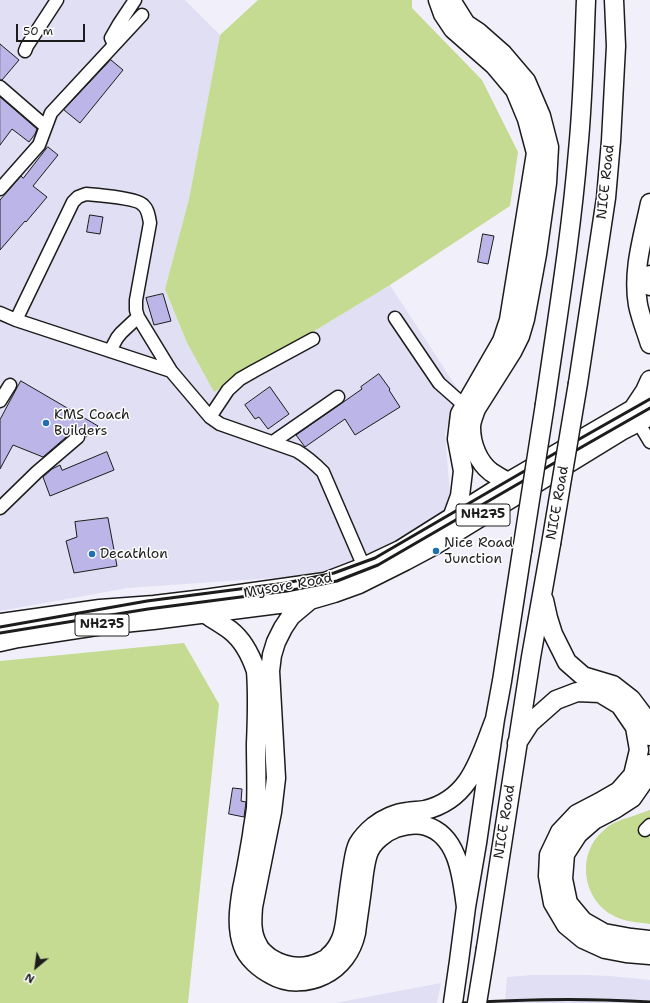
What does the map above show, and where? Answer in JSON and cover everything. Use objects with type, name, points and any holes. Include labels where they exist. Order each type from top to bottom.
[{"type":"highway","points":[[438,0],[443,14],[453,29],[494,65],[515,90],[527,119],[536,153],[509,320],[502,341],[460,414],[457,439],[463,477],[460,496],[452,518]]},
{"type":"highway","points":[[452,0],[466,24],[478,32],[503,54],[526,81],[541,116],[549,147],[546,190],[537,254],[525,319],[520,336],[512,352],[476,409],[472,418],[471,426],[475,450],[481,462],[490,471],[508,482]]},
{"type":"highway","name":"NICE Road","points":[[453,1003],[466,907],[545,404],[569,231],[578,151],[584,68],[586,0]]},
{"type":"highway","name":"NICE Road","points":[[477,1003],[542,589],[578,382],[606,198],[611,141],[616,46],[614,0]]},
{"type":"highway","points":[[650,203],[638,260],[636,290],[642,320],[650,344]]},
{"type":"highway","points":[[650,276],[650,286]]},
{"type":"highway","points":[[640,416],[645,391],[650,380]]},
{"type":"highway","name":"Mysore Road","points":[[0,623],[100,609],[154,605],[204,606],[310,600],[334,593],[359,584],[435,545],[621,431],[640,416],[650,401]]},
{"type":"highway","name":"Mysore Road","points":[[0,642],[103,625],[153,620],[204,606],[325,582],[364,567],[400,550],[508,482],[640,416]]},
{"type":"highway","points":[[542,589],[553,634],[567,662],[583,676],[613,686],[631,699],[646,719],[650,736]]},
{"type":"highway","points":[[310,600],[291,616],[283,628],[276,642],[272,655],[270,671],[276,778],[272,812],[252,922],[254,936],[258,946],[265,954],[277,962],[288,966],[301,967],[314,965],[328,958],[342,938],[352,869],[358,844],[365,834],[389,817],[405,812],[436,807],[458,793],[466,784],[475,769],[495,719]]},
{"type":"highway","points":[[204,606],[231,630],[241,642],[248,651],[256,671],[256,810],[239,907],[242,946],[247,955],[265,972],[274,977],[297,982],[317,978],[333,970],[346,957],[354,944],[368,854],[372,847],[386,833],[402,826],[412,824],[433,828],[440,832],[448,841],[453,849],[460,870],[466,907]]},
{"type":"highway","points":[[518,743],[530,723],[556,700],[577,692],[600,693],[620,705],[635,727],[639,750],[633,775],[619,791],[577,814],[560,832],[549,855],[548,876],[553,903],[566,925],[583,939],[605,949],[650,955]]},
{"type":"highway","points":[[650,764],[646,778],[632,798],[594,820],[578,834],[565,854],[563,878],[568,903],[582,921],[604,933],[650,940]]},
{"type":"street","points":[[25,51],[57,0]]},
{"type":"street","points":[[114,45],[111,38],[136,0]]},
{"type":"street","points":[[0,189],[5,174],[39,145],[42,140],[45,126],[51,114],[142,15]]},
{"type":"street","points":[[0,87],[45,126]]},
{"type":"street","points":[[16,320],[72,202],[78,197],[86,194],[135,201],[143,205],[148,214],[150,223],[136,300],[138,317],[171,371],[210,416],[220,424],[297,451],[307,457],[323,472],[364,567]]},
{"type":"street","points":[[0,312],[16,320],[171,371]]},
{"type":"street","points":[[110,351],[121,333],[138,317]]},
{"type":"street","points":[[395,318],[439,383],[465,406]]},
{"type":"street","points":[[210,416],[228,390],[240,379],[313,339]]},
{"type":"street","points":[[0,401],[10,385]]},
{"type":"street","points":[[273,442],[338,397]]},
{"type":"street","points":[[640,416],[650,442]]},
{"type":"street","points":[[0,508],[37,472],[78,437]]},
{"type":"shaded area","points":[[0,0],[185,0],[220,35],[189,199],[165,289],[187,343],[214,392],[390,285],[459,391],[445,434],[450,494],[443,515],[379,552],[331,574],[128,588],[0,611]]},
{"type":"shaded area","points":[[532,975],[611,976],[650,980],[650,1003],[505,1003],[507,977]]},
{"type":"shaded area","points":[[441,983],[437,1003],[335,1003]]},
{"type":"green space","points":[[258,0],[412,0],[412,8],[482,80],[518,152],[510,206],[390,285],[214,392],[187,343],[165,289],[189,199],[220,35]]},
{"type":"green space","points":[[184,643],[219,704],[188,1003],[0,1003],[0,661]]},
{"type":"green space","points":[[650,810],[650,924],[623,920],[603,909],[589,888],[586,876],[586,864],[594,841],[606,828],[619,821]]},
{"type":"building","points":[[0,44],[19,60],[2,80],[0,80]]},
{"type":"building","points":[[111,60],[123,70],[80,123],[64,110]]},
{"type":"building","points":[[0,97],[37,129],[29,142],[12,129],[0,145]]},
{"type":"building","points":[[48,147],[58,155],[33,186],[47,197],[0,250],[0,200],[21,176],[23,178]]},
{"type":"building","points":[[90,215],[103,217],[100,234],[87,232]]},
{"type":"building","points":[[483,234],[494,236],[488,264],[478,262]]},
{"type":"building","points":[[163,294],[171,321],[154,325],[146,298]]},
{"type":"building","points":[[379,374],[390,389],[389,390],[400,407],[355,435],[345,419],[305,447],[296,435],[362,389],[361,387]]},
{"type":"building","name":"KMS Coach Builders","points":[[21,381],[98,426],[86,437],[84,432],[81,430],[73,431],[43,457],[13,445],[0,469],[0,420]]},
{"type":"building","points":[[270,387],[289,414],[268,429],[259,417],[255,419],[245,405]]},
{"type":"building","points":[[107,452],[114,470],[50,496],[43,477],[52,469],[60,465],[62,470]]},
{"type":"building","name":"Decathlon","points":[[108,518],[117,566],[74,573],[66,541],[77,537],[75,522]]},
{"type":"building","points":[[233,788],[242,789],[241,801],[246,802],[244,817],[229,814]]},
{"type":"railway","points":[[0,627],[147,601],[286,583],[334,573],[375,558],[650,399]]},
{"type":"railway","points":[[0,633],[148,609],[287,591],[337,581],[378,565],[650,408]]},
{"type":"railway","points":[[463,1003],[556,1000],[650,1002]]},
{"type":"place","name":"KMS Coach Builders","points":[[46,423]]},
{"type":"place","name":"Nice Road Junction","points":[[436,551]]},
{"type":"place","name":"Decathlon","points":[[92,554]]}]
